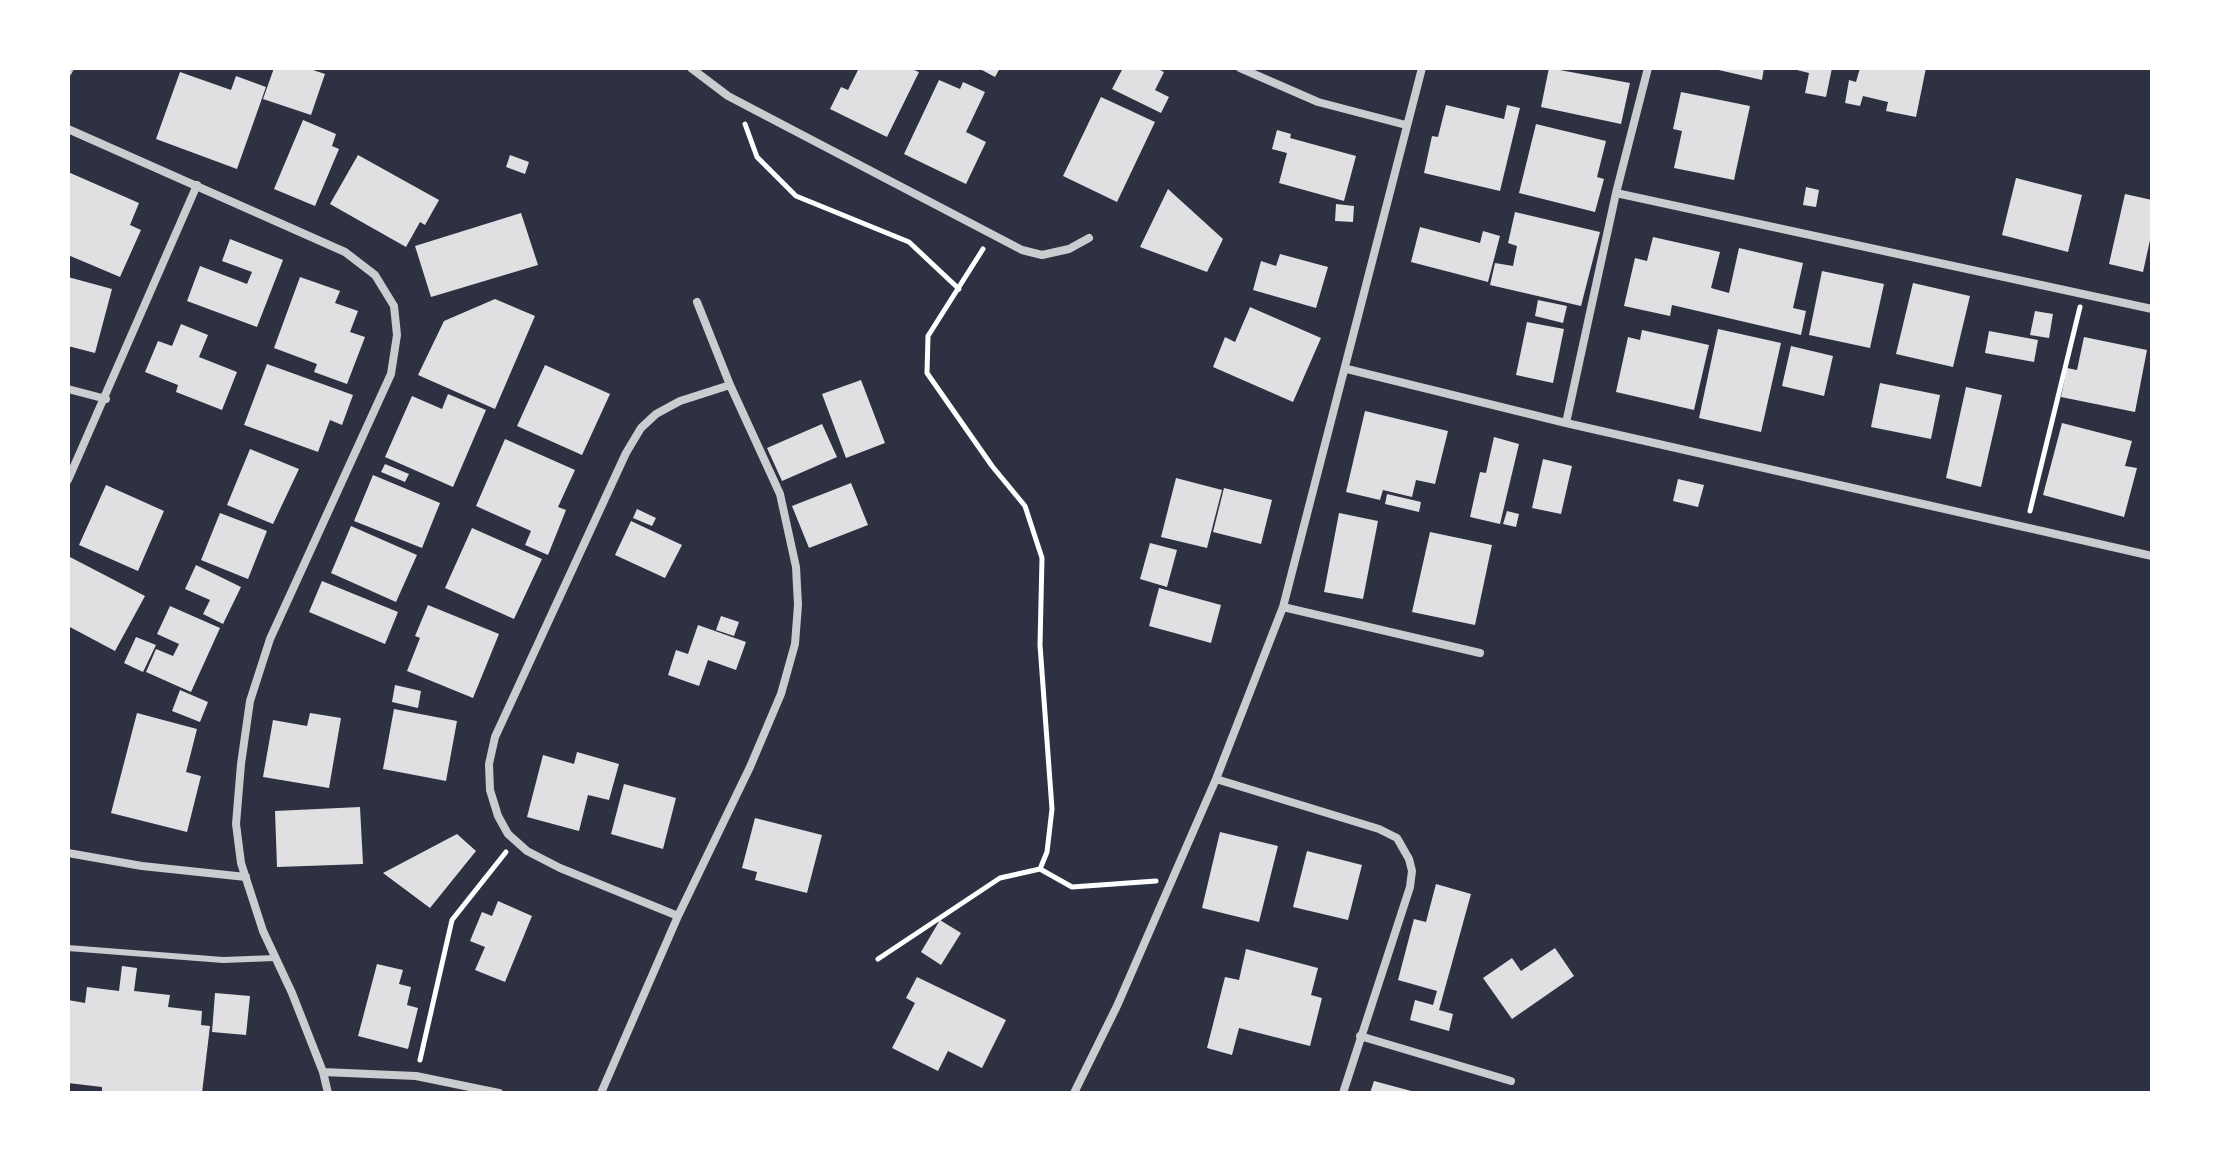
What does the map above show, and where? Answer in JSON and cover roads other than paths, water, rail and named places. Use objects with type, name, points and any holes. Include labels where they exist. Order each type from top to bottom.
[{"type":"street","points":[[691,68],[736,101],[992,234],[1042,255],[1069,249],[1089,238]]},
{"type":"street","points":[[1240,68],[1339,109],[1406,125]]},
{"type":"street","points":[[1074,1093],[1173,879],[1283,607],[1347,369],[1422,68]]},
{"type":"street","points":[[1566,423],[1616,193],[1648,68]]},
{"type":"street","points":[[68,129],[345,252],[375,275],[394,306],[397,335],[391,374],[270,639],[250,701],[236,824],[246,877],[275,958],[323,1072],[328,1093]]},
{"type":"street","points":[[68,480],[197,185]]},
{"type":"street","points":[[1616,193],[2152,309]]},
{"type":"street","points":[[601,1093],[678,916],[750,767],[781,694],[795,644],[798,605],[792,535],[780,494],[730,385],[697,302]]},
{"type":"street","points":[[1347,369],[1566,423],[2152,556]]},
{"type":"street","points":[[678,916],[560,868],[527,851],[498,816],[490,790],[489,764],[495,737],[626,453],[641,428],[656,414],[680,401],[730,385]]},
{"type":"street","points":[[68,389],[106,399]]},
{"type":"street","points":[[1283,607],[1480,653]]},
{"type":"street","points":[[1216,779],[1379,829],[1397,838],[1409,859],[1410,887],[1343,1093]]},
{"type":"street","points":[[68,853],[142,866],[246,877]]},
{"type":"street","points":[[1360,1036],[1511,1081]]},
{"type":"street","points":[[323,1072],[416,1076],[499,1093]]},
{"type":"lane","points":[[68,948],[223,960],[275,958]]}]
